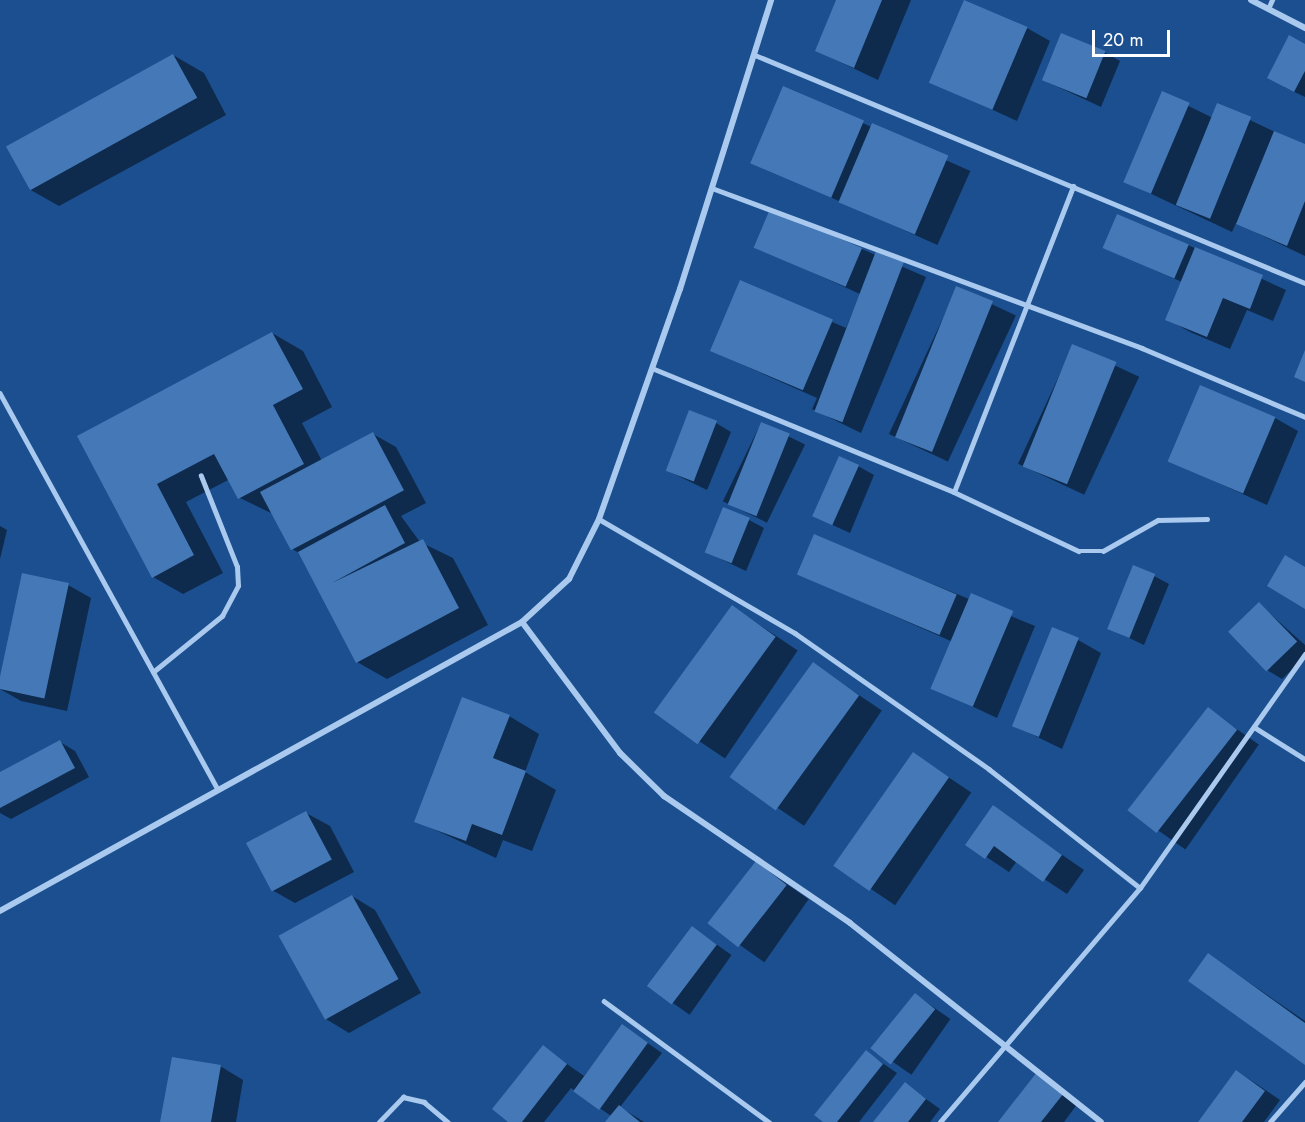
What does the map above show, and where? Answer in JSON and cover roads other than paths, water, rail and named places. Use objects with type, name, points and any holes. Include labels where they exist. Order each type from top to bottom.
[{"type":"street","points":[[0,911],[522,622],[569,579],[598,519],[652,368],[771,0]]},
{"type":"street","points":[[1251,0],[1305,28]]},
{"type":"street","points":[[522,622],[620,753],[664,796],[850,923],[1101,1122]]},
{"type":"lane","points":[[1268,9],[1272,0]]},
{"type":"lane","points":[[754,55],[1305,283]]},
{"type":"lane","points":[[954,492],[1029,306],[1073,186]]},
{"type":"lane","points":[[712,188],[1029,306],[1305,417]]},
{"type":"lane","points":[[652,368],[954,492],[1079,551],[1104,551],[1158,520],[1207,519]]},
{"type":"lane","points":[[0,393],[218,789]]},
{"type":"lane","points":[[153,672],[222,616],[238,586],[237,567],[201,476]]},
{"type":"lane","points":[[598,519],[795,633],[989,769],[1140,888]]},
{"type":"lane","points":[[940,1122],[1003,1044],[1140,888],[1305,654]]},
{"type":"lane","points":[[1254,727],[1305,759]]},
{"type":"lane","points":[[604,1001],[769,1122]]},
{"type":"lane","points":[[1270,1122],[1305,1082]]},
{"type":"lane","points":[[379,1122],[403,1097],[424,1102],[448,1122]]}]
